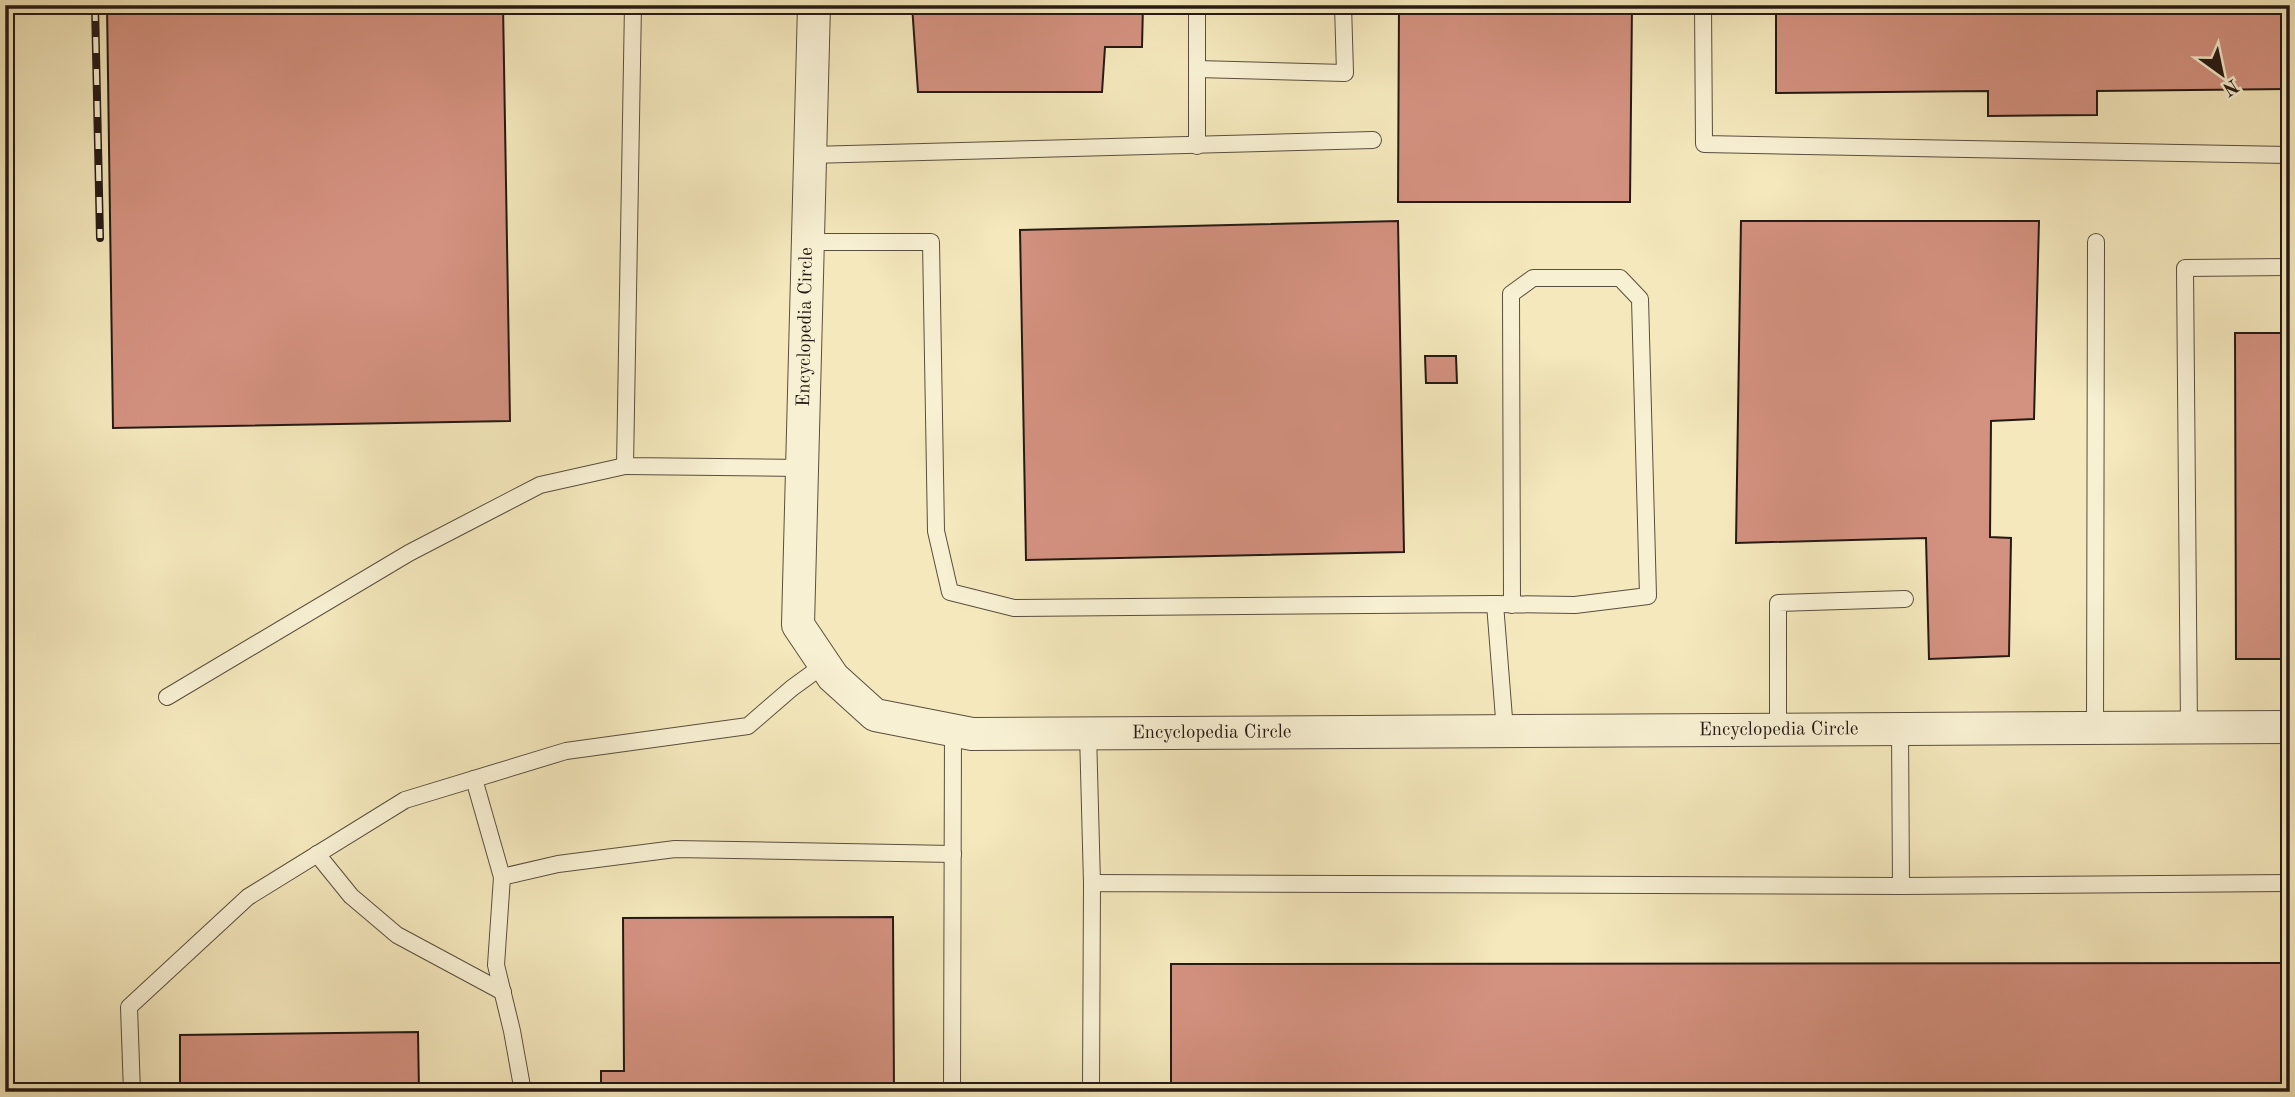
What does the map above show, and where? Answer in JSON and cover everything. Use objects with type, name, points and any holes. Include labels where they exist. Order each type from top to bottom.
[{"type":"street","name":"Encyclopedia Circle","points":[[814,5],[798,625],[834,677],[875,715],[972,734],[2290,727]]},
{"type":"lane","points":[[625,466],[633,5]]},
{"type":"lane","points":[[1197,5],[1197,146]]},
{"type":"lane","points":[[1197,69],[1345,73],[1343,5]]},
{"type":"lane","points":[[1703,5],[1704,144],[2290,155]]},
{"type":"lane","points":[[810,155],[1373,140]]},
{"type":"lane","points":[[808,242],[932,243],[936,531],[950,592],[1014,608],[1575,605],[1648,596],[1640,299],[1620,278],[1533,278],[1511,294],[1512,605]]},
{"type":"lane","points":[[2095,728],[2096,242]]},
{"type":"lane","points":[[2189,728],[2185,268],[2290,267]]},
{"type":"lane","points":[[167,697],[409,553],[540,485],[625,466],[802,468]]},
{"type":"lane","points":[[1778,730],[1778,603],[1905,599]]},
{"type":"lane","points":[[1495,604],[1505,731]]},
{"type":"lane","points":[[132,1092],[130,1007],[248,897],[317,854],[405,800],[566,751],[748,726],[825,664]]},
{"type":"lane","points":[[1900,729],[1901,886]]},
{"type":"lane","points":[[952,1092],[953,730]]},
{"type":"lane","points":[[1088,733],[1092,883],[1091,1092]]},
{"type":"lane","points":[[474,779],[502,877],[496,965],[523,1092]]},
{"type":"lane","points":[[502,877],[558,864],[675,849],[953,854]]},
{"type":"lane","points":[[317,854],[351,896],[397,935],[503,992]]},
{"type":"lane","points":[[1092,883],[1901,886],[2290,883]]},
{"type":"building","points":[[107,5],[503,5],[510,421],[113,428]]},
{"type":"building","points":[[912,5],[1143,5],[1142,47],[1105,47],[1102,92],[918,92]]},
{"type":"building","points":[[1399,5],[1632,5],[1630,202],[1398,202]]},
{"type":"building","points":[[1776,5],[2290,5],[2290,89],[2097,91],[2097,115],[1988,116],[1988,91],[1776,93]]},
{"type":"building","points":[[1398,221],[1404,552],[1026,560],[1020,230]]},
{"type":"building","points":[[1741,221],[2039,221],[2034,419],[1991,421],[1990,537],[2011,538],[2009,656],[1929,659],[1926,538],[1736,543]]},
{"type":"building","points":[[2235,333],[2290,333],[2290,659],[2236,659]]},
{"type":"building","points":[[1425,356],[1456,356],[1457,383],[1426,383]]},
{"type":"building","points":[[893,917],[894,1092],[601,1092],[601,1071],[624,1071],[623,918]]},
{"type":"building","points":[[2290,963],[2290,1092],[1171,1092],[1171,964]]},
{"type":"building","points":[[418,1032],[419,1092],[180,1092],[180,1035]]},
{"type":"railway","points":[[95,5],[100,238]]},
{"type":"railway","points":[[5,1044],[6,1092]]}]
